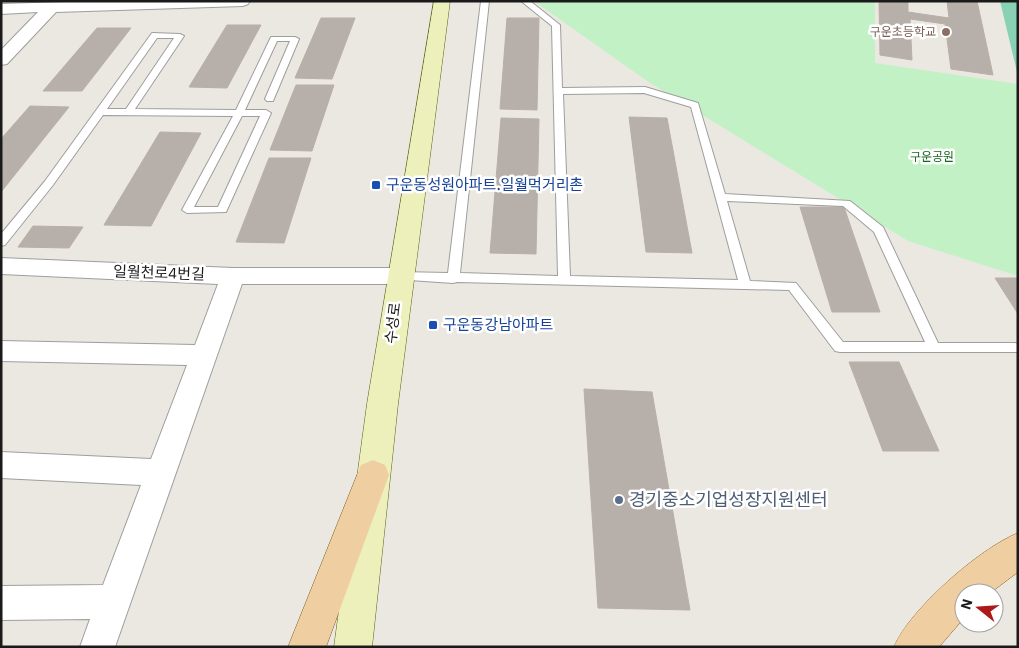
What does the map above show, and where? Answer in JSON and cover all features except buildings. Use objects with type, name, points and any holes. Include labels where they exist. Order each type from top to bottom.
[{"type":"main road","points":[[307,647],[373,475]]},
{"type":"main road","points":[[913,647],[965,589],[1018,550]]},
{"type":"street","points":[[1,9],[243,1]]},
{"type":"street","name":"수성로","points":[[353,647],[399,276],[442,1]]},
{"type":"street","points":[[1,60],[51,8]]},
{"type":"street","name":"일월천로4번길","points":[[1,266],[233,276],[399,276]]},
{"type":"street","points":[[97,647],[233,276]]},
{"type":"street","points":[[1,351],[204,355]]},
{"type":"street","points":[[1,465],[160,473]]},
{"type":"street","points":[[1,603],[113,602]]},
{"type":"lane","points":[[453,279],[485,1]]},
{"type":"lane","points":[[525,1],[556,25],[564,280]]},
{"type":"lane","points":[[1,242],[49,183],[155,35],[180,36],[129,112]]},
{"type":"lane","points":[[100,112],[129,112],[239,113],[266,113],[222,210],[187,210],[239,113],[274,39],[295,39],[270,99]]},
{"type":"lane","points":[[558,91],[645,90],[695,106],[745,285]]},
{"type":"lane","points":[[720,197],[846,203],[878,230],[934,348]]},
{"type":"lane","points":[[399,276],[453,279],[792,286],[840,347],[1016,348]]},
{"type":"green space","name":"구운공원","points":[[534,1],[875,1],[875,63],[1018,84],[1018,276],[908,241],[647,81]]},
{"type":"green space","points":[[1000,1],[1018,1],[1018,72],[1017,72]]},
{"type":"place","name":"구운초등학교","points":[[946,32]]},
{"type":"place","name":"구운동성원아파트.일월먹거리촌","points":[[376,185]]},
{"type":"place","name":"구운동강남아파트","points":[[433,325]]},
{"type":"place","name":"경기중소기업성장지원센터","points":[[619,500]]}]
